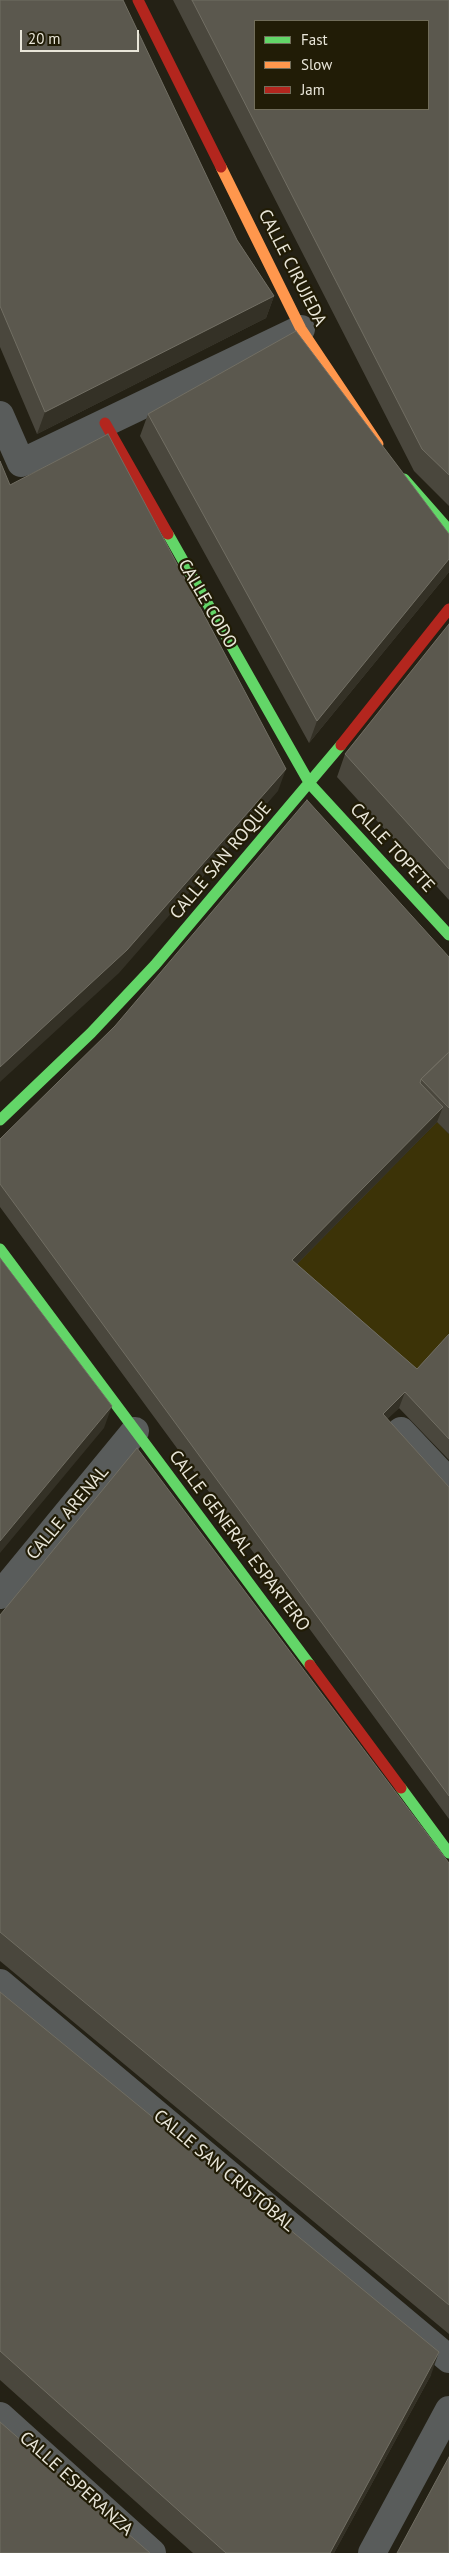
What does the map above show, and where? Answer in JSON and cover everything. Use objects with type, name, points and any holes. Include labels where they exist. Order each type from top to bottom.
[{"type":"street","name":"CALLE CIRUJEDA","points":[[138,0],[302,329],[384,452]]},
{"type":"street","points":[[0,415],[21,463],[302,329]]},
{"type":"street","name":"CALLE CODO","points":[[105,423],[310,784]]},
{"type":"street","points":[[395,469],[449,530]]},
{"type":"street","name":"CALLE SAN ROQUE","points":[[0,1120],[91,1033],[155,966],[310,784],[449,609]]},
{"type":"street","name":"CALLE TOPETE","points":[[310,784],[449,936]]},
{"type":"street","name":"CALLE GENERAL ESPARTERO","points":[[0,1249],[449,1853]]},
{"type":"street","name":"CALLE ARENAL","points":[[0,1595],[135,1431]]},
{"type":"street","points":[[401,1431],[449,1482]]},
{"type":"street","name":"CALLE SAN CRISTÓBAL","points":[[0,1983],[449,2360]]},
{"type":"street","points":[[372,2553],[449,2410]]},
{"type":"street","name":"CALLE ESPERANZA","points":[[0,2416],[152,2553]]},
{"type":"shaded area","points":[[437,1122],[449,1134],[449,1343],[411,1384],[286,1275]]},
{"type":"building","points":[[0,0],[123,0],[237,240],[274,296],[45,412],[0,306]]},
{"type":"building","points":[[192,0],[449,0],[449,475],[422,449]]},
{"type":"building","points":[[296,331],[449,534],[449,559],[317,721],[148,414]]},
{"type":"building","points":[[108,434],[286,769],[127,950],[0,1067],[0,461],[10,485]]},
{"type":"building","points":[[449,624],[449,869],[345,754]]},
{"type":"building","points":[[307,800],[449,957],[449,1052],[421,1079],[420,1083],[443,1107],[292,1260],[417,1369],[449,1334],[449,1439],[405,1392],[383,1414],[449,1487],[449,1796],[0,1184],[0,1139],[115,1026]]},
{"type":"building","points":[[449,1052],[449,1108],[421,1079]]},
{"type":"building","points":[[0,1258],[112,1406],[0,1541]]},
{"type":"building","points":[[137,1448],[449,1863],[449,2305],[0,1932],[0,1615]]},
{"type":"building","points":[[0,1992],[439,2352],[330,2553],[226,2553],[0,2351]]},
{"type":"building","points":[[0,2422],[150,2553],[0,2553]]},
{"type":"building","points":[[449,2457],[449,2553],[397,2553]]},
{"type":"traffic: fast","points":[[404,479],[449,530]]},
{"type":"traffic: fast","points":[[168,534],[310,784],[449,935]]},
{"type":"traffic: fast","points":[[0,1120],[91,1033],[155,965],[341,745]]},
{"type":"traffic: fast","points":[[0,1249],[310,1665]]},
{"type":"traffic: fast","points":[[401,1788],[449,1853]]},
{"type":"traffic: slow","points":[[221,167],[301,329],[378,444]]},
{"type":"traffic: jam","points":[[138,0],[221,167]]},
{"type":"traffic: jam","points":[[105,423],[168,534]]},
{"type":"traffic: jam","points":[[341,745],[449,609]]},
{"type":"traffic: jam","points":[[310,1665],[401,1788]]}]
